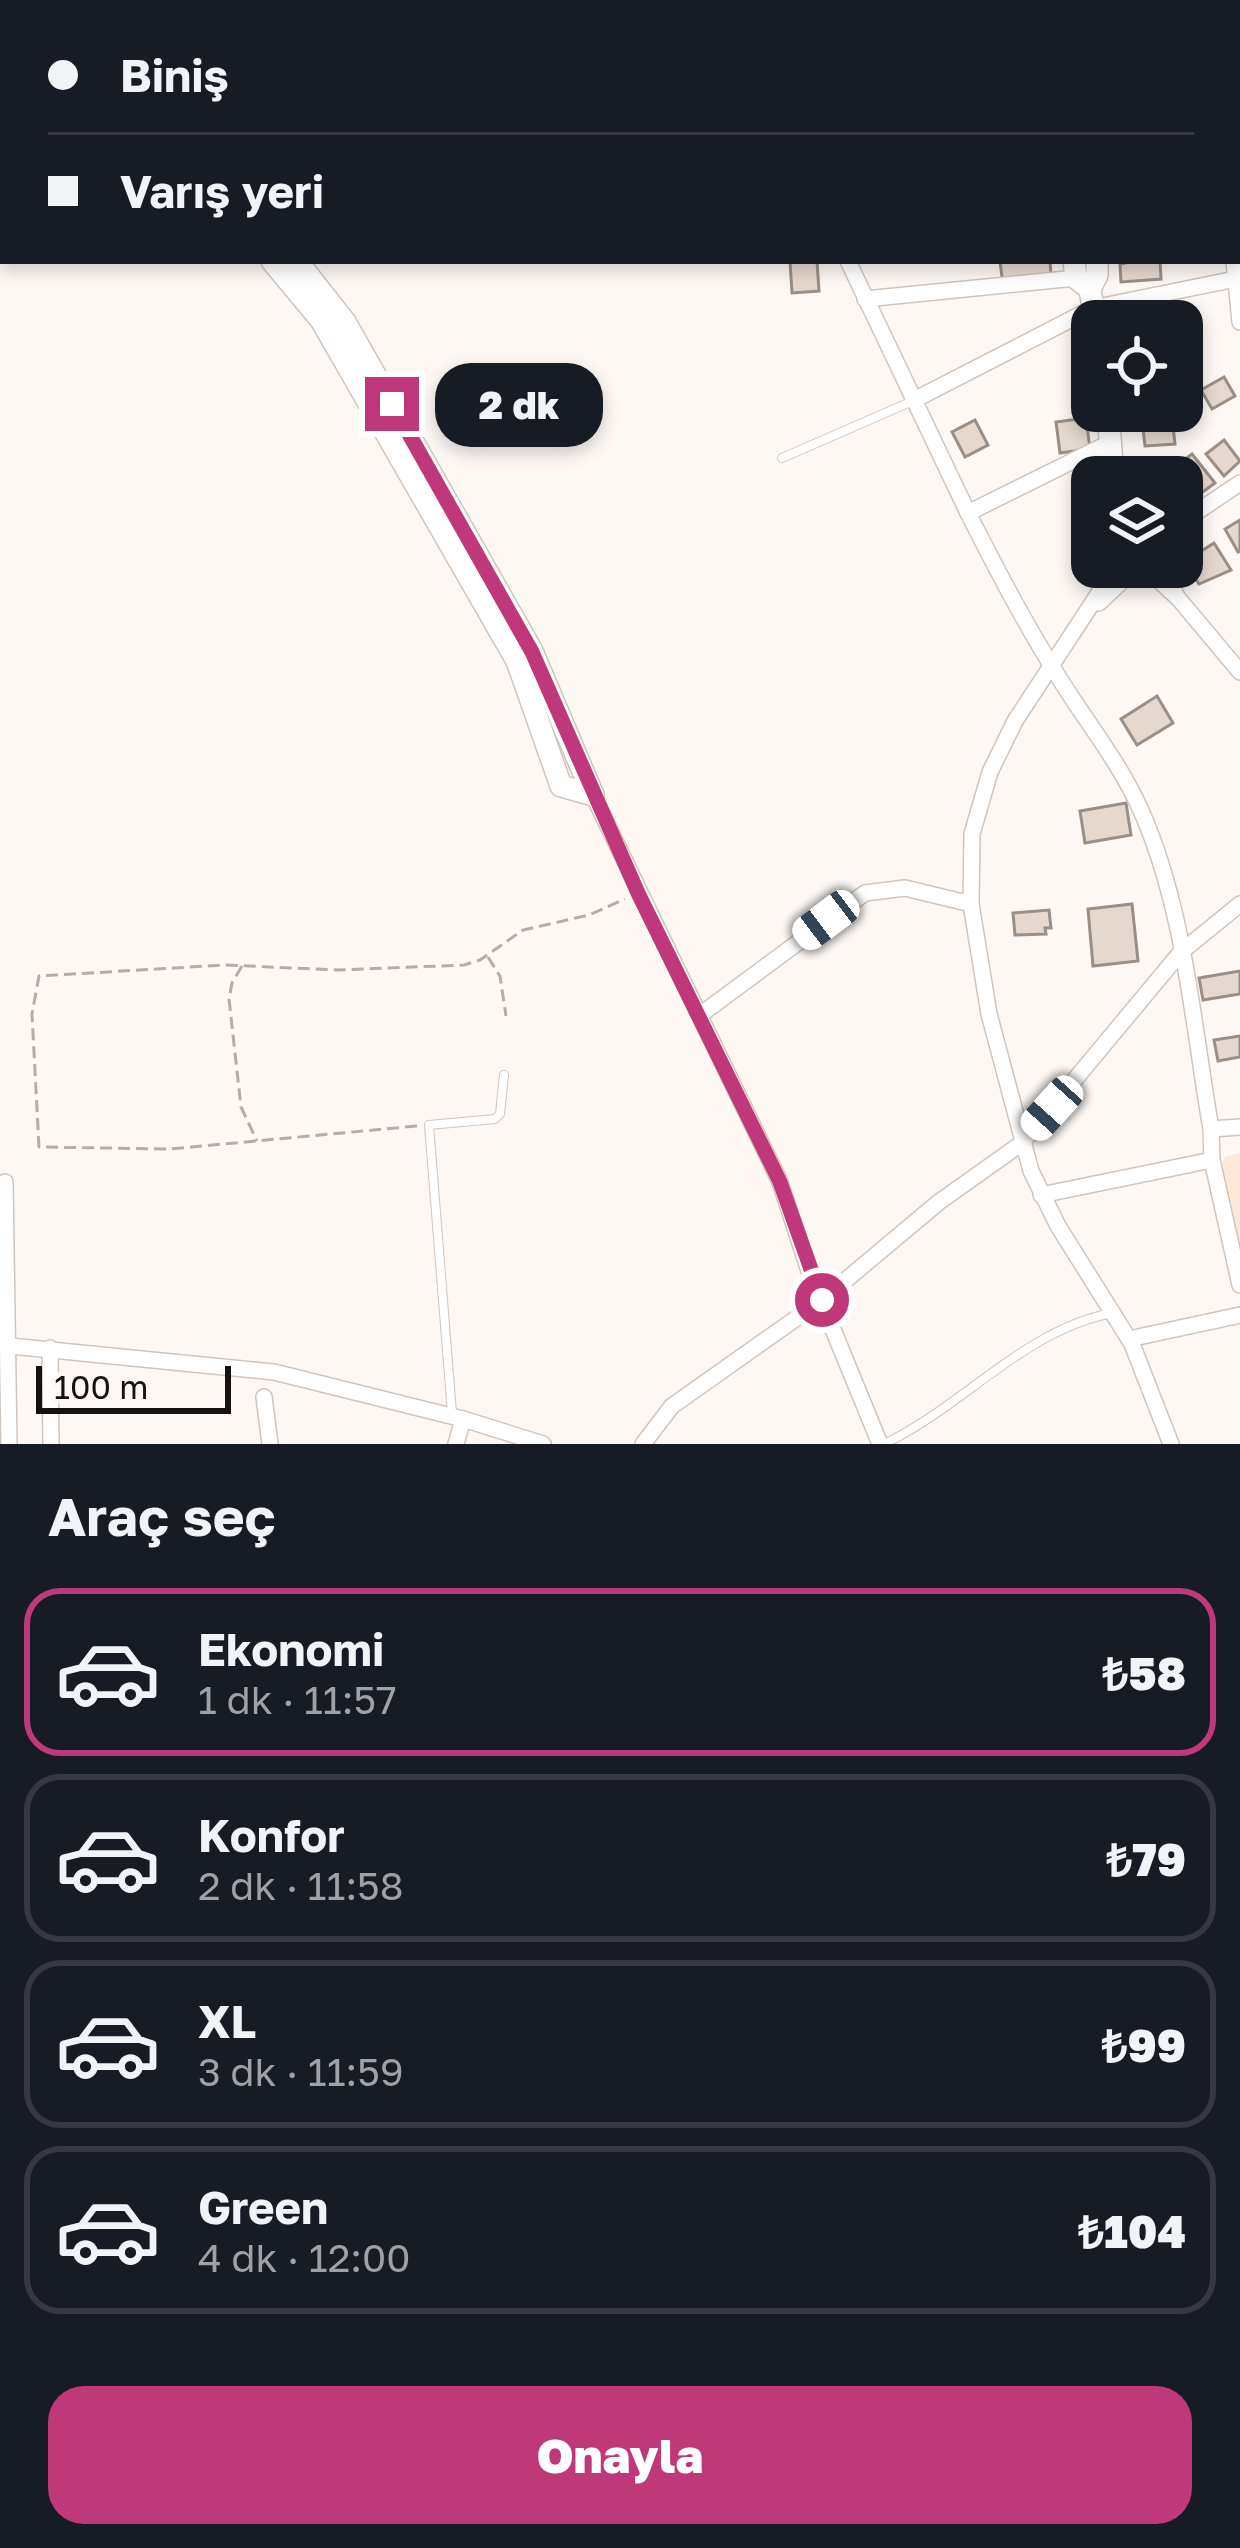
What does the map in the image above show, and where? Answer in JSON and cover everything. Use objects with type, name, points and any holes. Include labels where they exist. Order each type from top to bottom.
[{"type":"street","points":[[274,264],[321,320],[517,661],[561,786],[593,795]]},
{"type":"street","points":[[302,264],[345,322],[532,652],[638,893],[780,1182],[822,1300],[882,1444]]},
{"type":"street","points":[[849,264],[1016,606],[1111,752],[1144,818],[1163,872],[1181,952],[1211,1129],[1211,1160],[1240,1285]]},
{"type":"street","points":[[916,399],[1086,291],[1097,275],[1097,264]]},
{"type":"street","points":[[865,299],[1086,291],[1237,279],[1240,322]]},
{"type":"street","points":[[1111,432],[1113,456]]},
{"type":"street","points":[[968,513],[1113,446]]},
{"type":"street","points":[[1113,446],[1116,456]]},
{"type":"street","points":[[1203,508],[1240,483]]},
{"type":"street","points":[[1103,588],[1002,743],[981,794],[972,834],[971,904],[983,988],[1022,1142],[1041,1195],[1129,1339],[1171,1444]]},
{"type":"street","points":[[1091,608],[1115,588]]},
{"type":"street","points":[[1166,588],[1240,672]]},
{"type":"street","points":[[1173,588],[1178,598]]},
{"type":"street","points":[[700,1015],[865,893],[905,888],[971,904]]},
{"type":"street","points":[[622,1444],[644,1443],[673,1406],[822,1300],[898,1234],[1022,1142],[1181,952],[1240,904]]},
{"type":"street","points":[[1211,1129],[1240,1126]]},
{"type":"street","points":[[1041,1195],[1211,1160]]},
{"type":"street","points":[[5,1183],[3,1346],[9,1444]]},
{"type":"street","points":[[1129,1339],[1240,1315]]},
{"type":"street","points":[[3,1346],[274,1372],[458,1417],[543,1444]]},
{"type":"street","points":[[50,1348],[51,1444]]},
{"type":"street","points":[[264,1397],[270,1444]]},
{"type":"street","points":[[456,1444],[458,1417]]},
{"type":"lane","points":[[782,458],[916,399]]},
{"type":"lane","points":[[458,1417],[429,1125],[495,1119],[500,1114],[504,1075]]},
{"type":"lane","points":[[882,1444],[962,1398],[1048,1335],[1079,1320],[1114,1313]]},
{"type":"path","points":[[429,1125],[170,1149],[39,1148],[32,1013],[39,976],[243,965],[307,970],[464,965],[487,956],[524,930],[589,914],[638,893]]},
{"type":"path","points":[[487,956],[500,976],[506,1016]]},
{"type":"path","points":[[243,965],[232,983],[230,999],[241,1107],[257,1143]]},
{"type":"shaded area","points":[[1240,1153],[1240,1245],[1222,1164],[1226,1156]]},
{"type":"building","points":[[790,264],[817,264],[819,291],[792,293]]},
{"type":"building","points":[[1000,264],[1050,264],[1051,275],[1002,278]]},
{"type":"building","points":[[1120,264],[1160,264],[1161,279],[1121,282]]},
{"type":"building","points":[[1224,377],[1235,396],[1212,409],[1203,389]]},
{"type":"building","points":[[975,420],[988,445],[965,457],[952,432]]},
{"type":"building","points":[[1071,420],[1071,432],[1088,432],[1090,449],[1060,453],[1056,422]]},
{"type":"building","points":[[1143,432],[1174,432],[1175,444],[1145,446]]},
{"type":"building","points":[[1224,440],[1240,461],[1224,476],[1206,454]]},
{"type":"building","points":[[1203,468],[1215,483],[1203,492]]},
{"type":"building","points":[[1240,520],[1240,551],[1238,552],[1225,529]]},
{"type":"building","points":[[1214,543],[1231,570],[1203,582],[1203,550]]},
{"type":"building","points":[[1157,696],[1173,723],[1137,745],[1121,719]]},
{"type":"building","points":[[1126,803],[1131,835],[1085,843],[1080,811]]},
{"type":"building","points":[[1132,904],[1138,961],[1093,966],[1088,909]]},
{"type":"building","points":[[1049,910],[1051,928],[1045,928],[1046,934],[1015,935],[1013,913]]},
{"type":"building","points":[[1240,971],[1240,994],[1203,1000],[1199,978]]},
{"type":"building","points":[[1240,1036],[1240,1057],[1218,1061],[1214,1040]]},
{"type":"route","points":[[392,404],[532,652],[638,893],[780,1182],[822,1300]]}]
